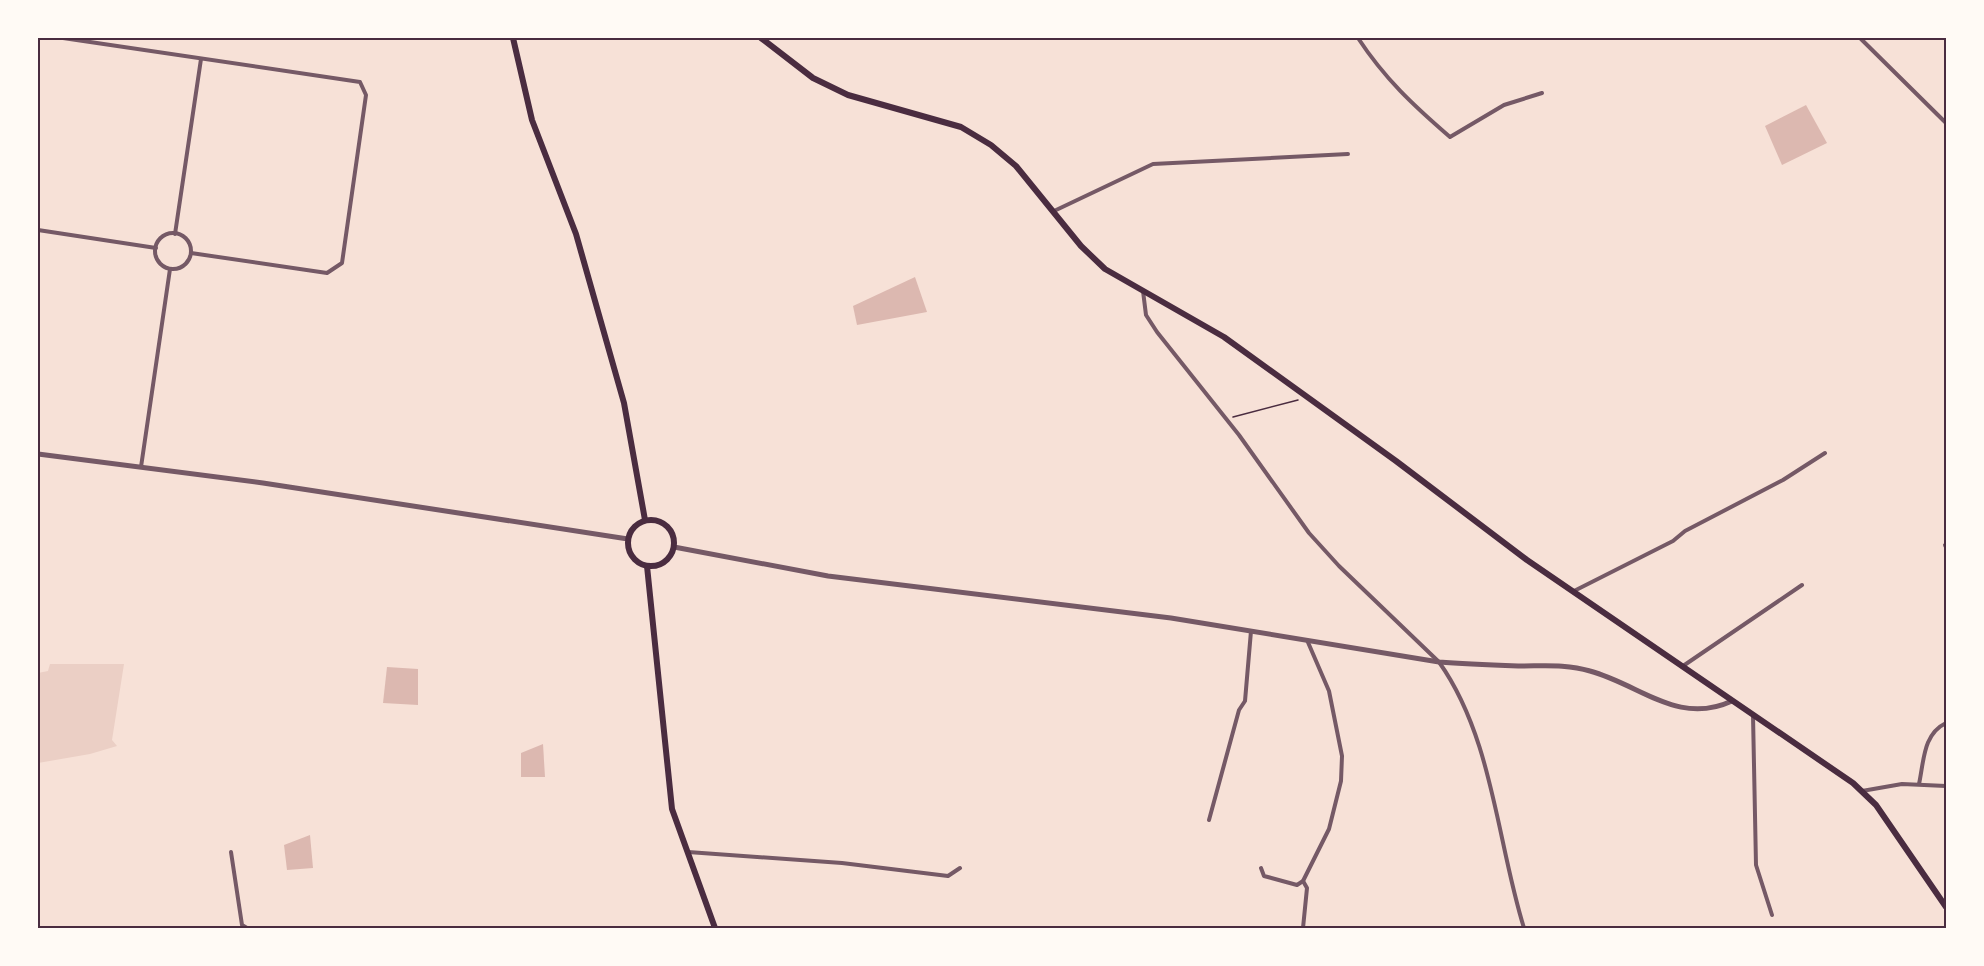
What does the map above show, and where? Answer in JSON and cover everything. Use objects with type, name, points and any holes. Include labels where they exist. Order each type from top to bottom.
[{"type":"main road","points":[[513,38],[532,120],[573,224],[622,395],[645,520]]},
{"type":"main road","points":[[761,38],[813,78],[848,95],[961,127],[991,145],[1016,166],[1081,246],[1105,269],[1224,338],[1574,592],[1732,701],[1830,764],[1876,805],[1947,908]]},
{"type":"main road","points":[[645,520],[665,524],[673,535],[674,547],[666,561],[659,565],[647,566],[633,558],[628,539],[632,528],[645,520]]},
{"type":"main road","points":[[647,566],[672,809],[715,928]]},
{"type":"street","points":[[63,38],[360,82],[366,95],[342,263],[327,273],[191,253]]},
{"type":"street","points":[[1358,38],[1379,69],[1404,98],[1450,137],[1504,105],[1542,93]]},
{"type":"street","points":[[1860,38],[1947,123]]},
{"type":"street","points":[[175,234],[201,58]]},
{"type":"street","points":[[1054,211],[1153,164],[1347,154]]},
{"type":"street","points":[[38,230],[156,248]]},
{"type":"street","points":[[175,234],[187,240],[191,253],[184,265],[170,269],[160,263],[156,248],[160,239],[175,234]]},
{"type":"street","points":[[141,467],[170,269]]},
{"type":"street","points":[[1143,290],[1146,315],[1156,333],[1226,419],[1309,533],[1347,574],[1439,662],[1450,677],[1476,742],[1512,890],[1524,928]]},
{"type":"street","points":[[1574,592],[1673,542],[1685,531],[1783,480],[1825,453]]},
{"type":"street","points":[[38,454],[446,509],[628,539]]},
{"type":"street","points":[[674,547],[828,576],[1170,618],[1439,662],[1479,665],[1558,665],[1590,670],[1671,704],[1696,711],[1715,709],[1732,701]]},
{"type":"street","points":[[1682,666],[1802,585]]},
{"type":"street","points":[[1209,820],[1239,710],[1245,701],[1251,631]]},
{"type":"street","points":[[1261,868],[1264,876],[1297,885],[1303,881],[1329,829],[1341,780],[1342,756],[1329,691],[1307,640]]},
{"type":"street","points":[[1752,714],[1756,873],[1772,915]]},
{"type":"street","points":[[1920,784],[1929,738],[1936,728],[1947,723]]},
{"type":"street","points":[[1862,791],[1920,784],[1947,786]]},
{"type":"street","points":[[231,852],[242,925],[247,928]]},
{"type":"street","points":[[686,852],[842,863],[948,876],[960,868]]},
{"type":"street","points":[[1303,881],[1307,888],[1303,928]]},
{"type":"path","points":[[1226,419],[1308,397]]},
{"type":"shaded area","points":[[1806,105],[1827,143],[1782,165],[1765,126]]},
{"type":"shaded area","points":[[915,277],[927,312],[857,325],[853,306]]},
{"type":"shaded area","points":[[50,664],[124,664],[112,740],[117,746],[90,754],[38,763],[38,673],[48,671]]},
{"type":"shaded area","points":[[387,667],[418,669],[418,705],[383,703]]},
{"type":"shaded area","points":[[543,744],[545,777],[521,777],[521,753]]},
{"type":"shaded area","points":[[310,835],[313,868],[287,870],[284,845]]}]
